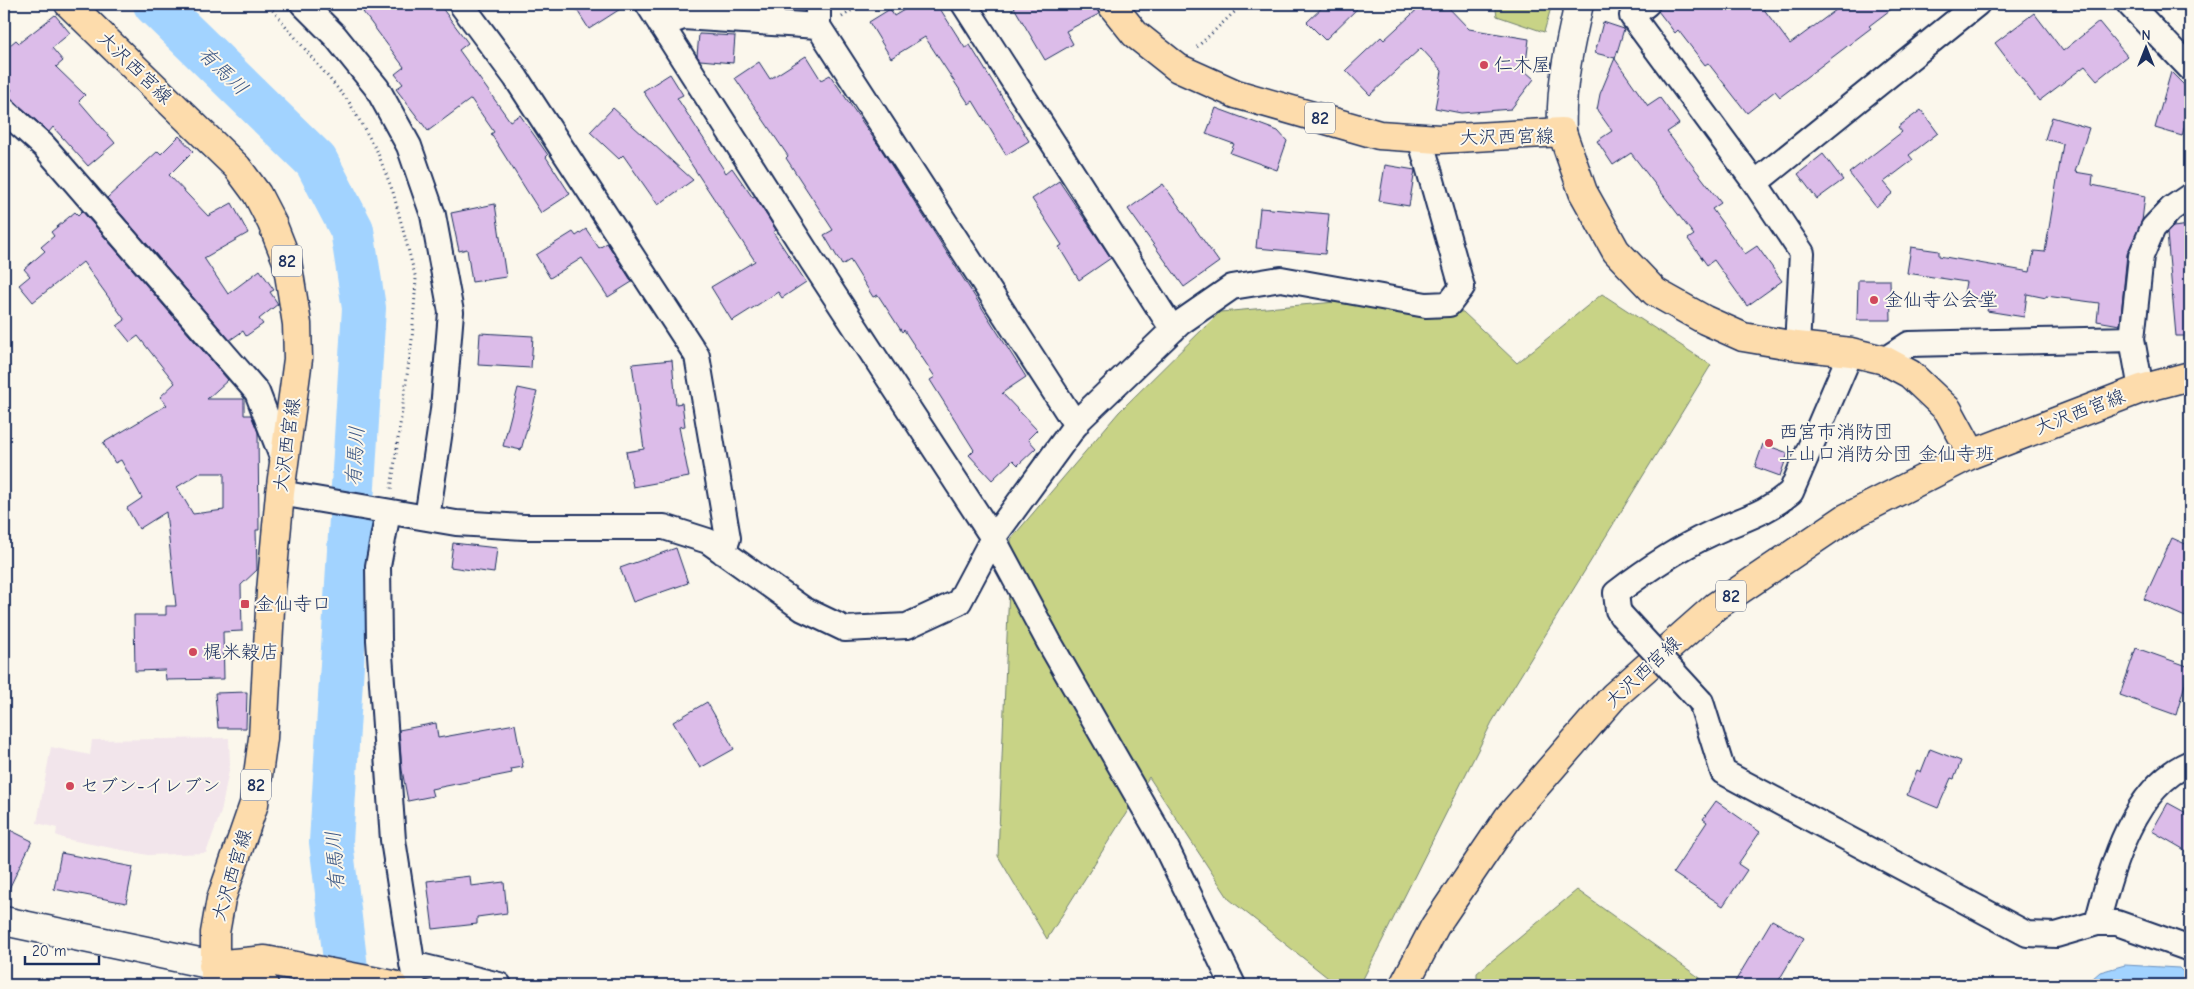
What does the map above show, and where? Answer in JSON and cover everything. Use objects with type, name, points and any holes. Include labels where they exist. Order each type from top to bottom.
[{"type":"main road","name":"大沢西宮線","points":[[69,4],[237,167],[257,194],[276,232],[287,261],[297,324],[298,359],[285,466],[286,494],[271,591],[263,738],[254,804],[222,899],[215,933],[214,975]]},
{"type":"main road","name":"大沢西宮線","points":[[1111,4],[1135,34],[1178,68],[1236,94],[1379,135],[1420,138],[1562,132],[1583,192],[1616,251],[1655,292],[1705,320],[1743,337],[1851,352],[1884,360],[1910,374],[1948,410],[1972,454]]},
{"type":"main road","name":"大沢西宮線","points":[[1404,985],[1435,926],[1508,818],[1614,696],[1716,606],[1846,518],[1972,454],[2141,389],[2190,376]]},
{"type":"main road","points":[[214,975],[265,960],[297,965],[406,975]]},
{"type":"main road","points":[[214,975],[264,985]]},
{"type":"street","points":[[303,4],[335,36],[377,88],[409,146],[433,214],[451,312],[443,410],[427,518]]},
{"type":"street","points":[[461,4],[516,78],[697,356],[728,538],[723,552]]},
{"type":"street","points":[[648,4],[812,261],[993,538],[1054,650],[1160,835],[1233,985]]},
{"type":"street","points":[[964,4],[1173,330]]},
{"type":"street","points":[[1562,132],[1562,97],[1567,55],[1579,4]]},
{"type":"street","points":[[1647,4],[1632,16],[1755,183],[1802,254],[1797,346]]},
{"type":"street","points":[[1755,183],[1977,4]]},
{"type":"street","points":[[2129,4],[2190,68]]},
{"type":"street","points":[[662,24],[683,17],[818,15],[1076,425]]},
{"type":"street","points":[[4,110],[44,146],[257,392],[285,466]]},
{"type":"street","points":[[286,494],[456,522],[524,527],[664,527],[708,541],[803,609],[845,629],[907,626],[959,602],[993,538],[1076,425],[1173,330],[1232,288],[1281,279],[1426,306],[1449,304],[1462,287],[1420,138]]},
{"type":"street","points":[[2141,389],[2132,340],[2141,256],[2154,228],[2171,209],[2190,196]]},
{"type":"street","points":[[1884,360],[1909,344],[2132,340]]},
{"type":"street","points":[[1851,352],[1791,492],[1774,506],[1711,533],[1665,556],[1616,593],[1618,610],[1701,702],[1723,772],[2027,934],[2056,935],[2097,923],[2117,923],[2190,949]]},
{"type":"street","points":[[379,510],[379,640],[393,840],[406,975],[499,985]]},
{"type":"street","points":[[2097,923],[2112,869],[2125,832],[2158,785],[2175,770],[2190,763]]},
{"type":"street","points":[[4,921],[214,975]]},
{"type":"path","points":[[265,4],[270,7],[349,102],[377,151],[393,192],[416,279],[412,340],[379,510]]},
{"type":"path","points":[[270,7],[273,4]]},
{"type":"path","points":[[1191,53],[1243,4]]},
{"type":"shaded area","points":[[229,738],[230,765],[221,812],[206,853],[148,855],[65,839],[56,835],[57,828],[37,823],[51,747],[90,755],[92,740]]},
{"type":"green space","points":[[1495,4],[1552,4],[1544,32],[1497,16]]},
{"type":"green space","points":[[1602,294],[1711,365],[1492,722],[1360,985],[1337,985],[1229,899],[1149,777],[1047,939],[998,856],[1011,539],[1119,412],[1220,312],[1336,302],[1463,312],[1517,363]]},
{"type":"green space","points":[[1577,890],[1707,983],[1707,985],[1477,985],[1477,973]]},
{"type":"water","points":[[2125,965],[2179,968],[2190,979],[2190,985],[2085,985],[2100,972]]},
{"type":"building","points":[[373,4],[439,4],[468,43],[459,50],[510,121],[520,115],[548,155],[546,157],[570,194],[541,213],[491,134],[494,132],[471,99],[428,131],[396,89],[403,84],[395,74],[404,67],[363,12]]},
{"type":"building","points":[[573,4],[628,4],[589,29]]},
{"type":"building","points":[[914,4],[937,4],[965,48],[970,45],[1029,141],[1006,155],[973,101],[969,104],[925,37],[891,58],[869,22],[890,9],[894,16]]},
{"type":"building","points":[[1012,4],[1096,4],[1099,14],[1066,31],[1073,44],[1045,60]]},
{"type":"building","points":[[1326,4],[1362,4],[1325,40],[1307,22]]},
{"type":"building","points":[[1423,4],[1445,4],[1469,29],[1529,39],[1525,71],[1534,79],[1511,109],[1461,113],[1435,108],[1442,71],[1421,48],[1370,95],[1346,70],[1381,37],[1384,40]]},
{"type":"building","points":[[1660,4],[1760,4],[1790,44],[1844,4],[1898,4],[1869,26],[1871,28],[1780,97],[1775,91],[1747,113],[1708,63],[1705,65],[1678,30],[1675,33],[1658,11]]},
{"type":"building","points":[[2034,13],[2063,51],[2099,22],[2127,56],[2097,80],[2085,66],[2039,101],[1995,43]]},
{"type":"building","points":[[55,15],[70,33],[52,48],[63,61],[56,67],[85,95],[79,101],[115,143],[88,166],[53,127],[49,132],[12,99],[8,94],[12,90],[4,81],[4,50],[16,40],[19,43]]},
{"type":"building","points":[[1603,22],[1624,29],[1615,59],[1648,106],[1660,98],[1679,124],[1667,132],[1721,203],[1712,209],[1745,254],[1757,246],[1782,281],[1747,306],[1714,260],[1707,265],[1688,239],[1694,235],[1631,153],[1613,165],[1597,141],[1612,131],[1597,110],[1600,94],[1615,58],[1595,53]]},
{"type":"building","points":[[699,34],[735,36],[733,63],[700,60],[697,56]]},
{"type":"building","points":[[806,56],[821,80],[830,75],[881,149],[1026,377],[1002,393],[1037,430],[1028,439],[1036,448],[1018,465],[1013,460],[992,480],[969,455],[974,450],[930,380],[935,377],[904,330],[902,332],[878,295],[873,297],[850,260],[842,265],[824,235],[833,230],[786,158],[788,156],[735,78],[759,62],[770,79]]},
{"type":"building","points":[[2171,72],[2190,91],[2190,106],[2182,136],[2155,128]]},
{"type":"building","points":[[670,74],[683,95],[677,98],[726,173],[732,168],[753,198],[755,197],[776,230],[773,232],[806,282],[782,298],[778,292],[732,321],[711,287],[755,261],[643,91]]},
{"type":"building","points":[[613,108],[693,180],[658,205],[623,155],[619,159],[590,132]]},
{"type":"building","points":[[1216,108],[1278,131],[1287,141],[1277,170],[1230,153],[1234,144],[1206,134]]},
{"type":"building","points":[[1921,110],[1938,133],[1909,155],[1913,160],[1884,182],[1893,193],[1876,207],[1849,173],[1902,132],[1898,127]]},
{"type":"building","points":[[2052,117],[2089,128],[2075,172],[2093,175],[2092,185],[2145,196],[2142,221],[2127,254],[2120,325],[2097,321],[2099,303],[2046,296],[2046,298],[2027,294],[2024,317],[1987,311],[1989,303],[1963,298],[1966,282],[1907,273],[1911,247],[1939,251],[1939,256],[2030,272],[2034,251],[2045,252],[2063,144],[2045,139]]},
{"type":"building","points":[[179,136],[193,151],[169,175],[208,216],[232,203],[248,233],[204,258],[228,294],[260,270],[274,290],[270,292],[278,304],[259,319],[263,324],[246,336],[243,331],[230,340],[107,198],[158,151],[161,154]]},
{"type":"building","points":[[1823,154],[1843,180],[1817,199],[1798,174]]},
{"type":"building","points":[[1385,165],[1415,170],[1409,206],[1379,201]]},
{"type":"building","points":[[1059,181],[1111,258],[1079,280],[1059,247],[1062,245],[1032,199]]},
{"type":"building","points":[[1163,184],[1219,262],[1184,287],[1128,209]]},
{"type":"building","points":[[495,204],[506,277],[472,282],[467,249],[459,251],[451,213]]},
{"type":"building","points":[[1260,208],[1329,214],[1325,254],[1256,248]]},
{"type":"building","points":[[82,211],[228,380],[207,399],[244,399],[244,415],[251,415],[258,432],[259,530],[256,530],[257,570],[241,585],[242,631],[223,632],[224,679],[166,680],[165,670],[135,671],[134,615],[166,615],[166,606],[176,606],[166,512],[139,529],[127,508],[142,498],[121,460],[115,463],[103,443],[167,405],[160,397],[175,383],[138,336],[130,342],[117,326],[125,320],[83,262],[33,302],[19,285],[30,276],[24,269],[45,251],[41,247],[54,236],[51,232],[75,212],[78,215]],"holes":[[[200,473],[224,473],[224,510],[193,514],[177,487]]]},
{"type":"building","points":[[2190,225],[2190,336],[2176,336],[2167,233],[2173,227]]},
{"type":"building","points":[[586,229],[599,248],[607,243],[632,282],[608,297],[582,258],[550,278],[536,255],[573,232],[576,236]]},
{"type":"building","name":"金仙寺公会堂","points":[[1858,280],[1890,280],[1891,320],[1857,320]]},
{"type":"building","points":[[480,333],[533,336],[531,368],[478,365]]},
{"type":"building","points":[[672,360],[676,404],[682,403],[685,426],[679,427],[689,477],[633,487],[626,452],[644,449],[632,364]]},
{"type":"building","points":[[518,388],[537,392],[521,450],[503,446]]},
{"type":"building","points":[[1763,444],[1788,453],[1780,476],[1755,467]]},
{"type":"building","points":[[2172,538],[2190,546],[2190,619],[2144,599]]},
{"type":"building","points":[[453,543],[497,548],[494,573],[450,567]]},
{"type":"building","points":[[676,548],[688,583],[633,602],[620,568]]},
{"type":"building","points":[[2136,648],[2190,667],[2176,715],[2120,695]]},
{"type":"building","points":[[247,692],[246,728],[218,728],[215,693]]},
{"type":"building","points":[[707,702],[734,749],[700,768],[673,722]]},
{"type":"building","points":[[436,723],[438,738],[515,724],[523,767],[511,769],[512,773],[431,789],[433,796],[408,801],[402,770],[399,730]]},
{"type":"building","points":[[1930,749],[1961,761],[1954,779],[1951,778],[1938,808],[1907,795],[1917,770],[1921,772]]},
{"type":"building","points":[[1716,801],[1760,832],[1738,864],[1747,870],[1723,906],[1673,873],[1707,822],[1703,819]]},
{"type":"building","points":[[2168,803],[2190,815],[2190,853],[2152,831]]},
{"type":"building","points":[[4,827],[32,841],[4,899]]},
{"type":"building","points":[[61,853],[133,867],[126,903],[54,889]]},
{"type":"building","points":[[470,876],[471,886],[504,882],[507,913],[477,917],[477,924],[433,929],[427,881]]},
{"type":"building","points":[[1772,920],[1804,938],[1776,985],[1733,985]]},
{"type":"waterway","name":"有馬川","points":[[155,4],[316,161],[352,230],[364,308],[331,842],[348,985]]},
{"type":"place","name":"仁木屋","points":[[1484,65]]},
{"type":"place","name":"金仙寺公会堂","points":[[1874,300]]},
{"type":"place","name":"西宮市消防団 上山口消防分団 金仙寺班","points":[[1769,443]]},
{"type":"place","name":"金仙寺口","points":[[245,604]]},
{"type":"place","name":"梶米穀店","points":[[193,652]]},
{"type":"place","name":"セブン-イレブン","points":[[70,786]]}]
